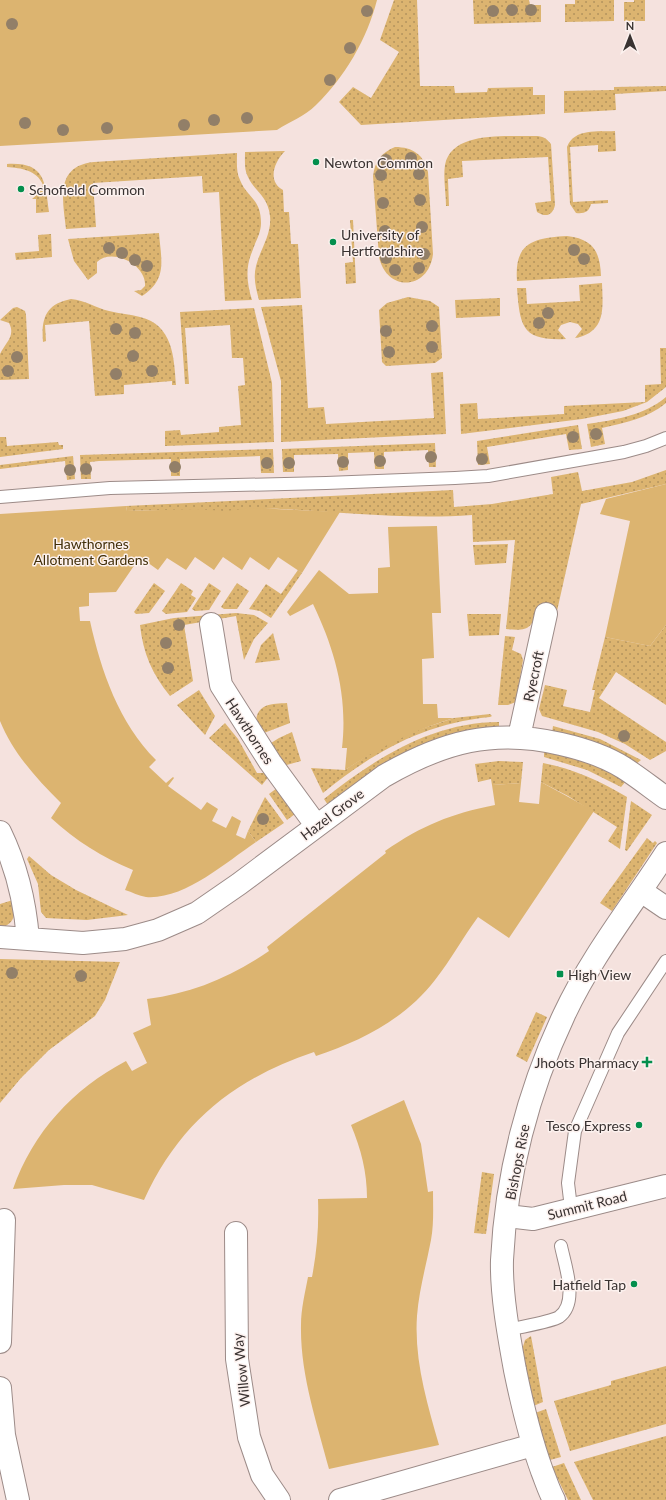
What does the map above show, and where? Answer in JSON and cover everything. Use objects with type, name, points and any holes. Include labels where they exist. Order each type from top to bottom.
[{"type":"street","name":"Ryecroft","points":[[519,737],[546,614]]},
{"type":"street","name":"Hawthornes","points":[[211,624],[221,686],[270,762],[316,825]]},
{"type":"street","name":"Hazel Grove","points":[[0,937],[83,943],[126,940],[158,930],[197,913],[239,884],[316,825],[384,776],[410,761],[437,750],[464,742],[491,738],[519,737],[546,740],[598,755],[623,768],[666,798]]},
{"type":"street","points":[[0,832],[16,871],[22,892],[28,939]]},
{"type":"street","name":"Bishops Rise","points":[[554,1500],[533,1445],[520,1392],[508,1330],[502,1261],[509,1190],[522,1127],[542,1065],[564,1014],[600,952],[666,853]]},
{"type":"street","points":[[641,891],[666,908]]},
{"type":"street","name":"Summit Road","points":[[507,1216],[533,1219],[571,1208],[666,1186]]},
{"type":"street","points":[[0,1342],[4,1220]]},
{"type":"street","name":"Willow Way","points":[[236,1233],[237,1359],[249,1437],[262,1475],[279,1500]]},
{"type":"street","points":[[0,1388],[4,1435],[18,1500]]},
{"type":"street","points":[[340,1500],[533,1445]]},
{"type":"lane","points":[[0,497],[110,488],[326,483],[488,476],[624,452],[646,446],[666,438]]},
{"type":"lane","points":[[571,1208],[568,1183],[575,1131],[618,1033],[666,962]]},
{"type":"lane","points":[[508,1330],[558,1317],[568,1307],[570,1293],[561,1246]]},
{"type":"green space","points":[[0,0],[377,0],[373,15],[354,57],[327,94],[312,109],[277,130],[0,146]]},
{"type":"green space","points":[[394,0],[417,0],[420,86],[454,86],[455,93],[487,92],[488,88],[533,87],[533,95],[545,95],[545,114],[361,125],[339,102],[353,87],[371,98],[399,52],[380,40]]},
{"type":"green space","points":[[473,0],[529,0],[530,5],[541,5],[541,22],[474,24]]},
{"type":"green space","points":[[575,0],[614,0],[614,21],[565,22],[565,4],[575,4]]},
{"type":"green space","points":[[634,0],[645,0],[645,21],[624,21],[624,2],[634,2]]},
{"type":"green space","points":[[666,86],[666,91],[615,94],[616,110],[564,113],[564,91],[614,90],[614,87]]},
{"type":"green space","points":[[615,131],[616,151],[598,152],[598,145],[570,147],[573,202],[608,200],[608,203],[591,204],[586,212],[576,213],[570,204],[567,147],[570,141],[575,137],[587,132]]},
{"type":"green space","points":[[497,136],[540,136],[548,140],[551,144],[555,205],[551,213],[546,215],[540,214],[537,212],[535,203],[551,201],[548,157],[462,161],[463,177],[448,179],[449,206],[446,206],[444,180],[445,165],[450,154],[458,146],[469,141]]},
{"type":"green space","points":[[395,147],[412,150],[417,153],[424,161],[428,172],[433,254],[430,266],[424,275],[416,280],[408,282],[399,281],[390,277],[383,269],[379,257],[373,176],[375,166],[382,155]]},
{"type":"green space","points":[[285,151],[275,166],[274,177],[275,182],[283,190],[284,212],[289,212],[291,244],[298,244],[301,298],[259,300],[255,283],[255,270],[268,236],[270,216],[267,204],[247,174],[245,152]]},
{"type":"green space","points":[[237,153],[239,177],[246,191],[259,208],[261,223],[260,231],[248,264],[248,282],[252,300],[225,301],[219,192],[203,193],[202,176],[93,183],[96,227],[66,229],[63,207],[64,186],[72,170],[81,165],[94,162]]},
{"type":"green space","points":[[7,164],[20,164],[29,166],[36,170],[44,183],[49,212],[36,213],[36,199],[32,199],[40,192],[43,185],[37,176],[23,169],[7,167]]},
{"type":"green space","points":[[350,220],[353,220],[356,283],[346,284],[345,263],[353,262]]},
{"type":"green space","points":[[159,233],[161,268],[159,276],[156,283],[142,296],[134,291],[141,290],[145,286],[144,278],[135,265],[119,257],[111,256],[103,258],[97,262],[97,273],[88,280],[74,261],[68,239]]},
{"type":"green space","points":[[51,234],[52,257],[16,260],[15,253],[39,251],[38,235]]},
{"type":"green space","points":[[567,236],[589,243],[597,253],[601,276],[517,281],[519,258],[523,250],[528,245],[545,238]]},
{"type":"green space","points":[[602,283],[603,302],[600,318],[592,331],[585,335],[575,338],[582,329],[578,324],[570,322],[561,325],[558,330],[566,339],[540,337],[532,334],[526,329],[522,322],[517,288],[526,288],[527,304],[580,301],[579,285]]},
{"type":"green space","points":[[408,297],[430,301],[439,307],[442,358],[435,363],[386,366],[382,362],[379,310],[387,303]]},
{"type":"green space","points":[[500,298],[500,316],[456,318],[455,300]]},
{"type":"green space","points":[[71,299],[109,311],[140,317],[151,321],[159,327],[170,344],[176,385],[172,385],[172,381],[124,385],[124,394],[95,396],[89,321],[45,325],[46,341],[43,342],[43,326],[47,313],[56,304]]},
{"type":"green space","points":[[302,305],[308,408],[324,407],[326,424],[434,418],[431,373],[443,372],[446,434],[281,442],[281,381],[261,307]]},
{"type":"green space","points":[[17,307],[25,311],[26,315],[29,379],[0,380],[0,354],[11,336],[11,328],[9,323],[0,320],[13,308]]},
{"type":"green space","points":[[254,308],[272,383],[274,442],[165,446],[165,431],[180,430],[181,435],[219,432],[219,427],[241,425],[238,386],[245,385],[243,358],[232,358],[230,325],[185,328],[189,384],[185,384],[180,312]]},
{"type":"green space","points":[[660,348],[666,348],[666,387],[647,402],[623,411],[582,419],[461,434],[460,404],[477,403],[478,419],[564,414],[564,406],[645,402],[645,385],[661,384]]},
{"type":"green space","points":[[666,397],[666,403],[652,413],[628,422],[602,428],[605,444],[591,447],[587,424],[629,416],[649,408]]},
{"type":"green space","points":[[578,425],[582,449],[569,450],[566,434],[487,447],[490,464],[478,465],[477,441]]},
{"type":"green space","points":[[0,437],[6,437],[7,446],[58,442],[59,445],[63,445],[63,449],[0,457]]},
{"type":"green space","points":[[435,443],[436,467],[429,467],[428,450],[384,452],[384,469],[375,469],[374,452],[348,453],[348,470],[339,471],[338,454],[294,455],[294,472],[283,472],[282,449]]},
{"type":"green space","points":[[273,449],[274,473],[261,473],[260,456],[180,459],[180,476],[171,476],[171,459],[99,461],[90,462],[91,479],[81,479],[80,455]]},
{"type":"green space","points":[[73,456],[75,479],[67,480],[65,461],[0,469],[0,465]]},
{"type":"green space","points":[[666,470],[666,484],[581,504],[557,611],[537,608],[531,625],[528,628],[519,630],[506,629],[515,540],[473,542],[472,515],[424,517],[274,509],[224,511],[127,511],[126,506],[453,490],[454,507],[492,504],[553,494],[551,477],[578,472],[582,491],[632,482]]},
{"type":"green space","points":[[666,484],[666,625],[650,646],[605,637],[630,521],[600,514],[606,499]]},
{"type":"green space","name":"Hawthornes Allotment Gardens","points":[[126,506],[127,511],[196,509],[225,511],[252,508],[340,512],[302,573],[278,557],[269,570],[250,557],[242,570],[223,557],[214,570],[195,557],[186,570],[167,558],[158,570],[140,557],[116,592],[89,593],[89,606],[79,607],[80,621],[90,621],[94,640],[106,677],[122,713],[132,730],[156,760],[149,767],[166,783],[173,777],[174,778],[168,786],[201,810],[207,802],[218,809],[212,821],[226,828],[232,816],[241,821],[236,835],[245,839],[248,831],[256,842],[204,878],[175,893],[146,897],[125,890],[133,870],[90,848],[51,818],[61,803],[26,765],[5,733],[0,721],[0,514]]},
{"type":"green space","points":[[437,526],[441,613],[432,613],[434,658],[422,659],[423,704],[437,704],[438,718],[454,718],[424,728],[398,740],[345,770],[347,748],[342,748],[343,710],[341,692],[338,674],[328,639],[313,604],[290,616],[287,612],[319,570],[349,594],[378,593],[378,568],[390,567],[388,527]]},
{"type":"green space","points":[[508,544],[506,563],[475,565],[473,545]]},
{"type":"green space","points":[[298,570],[302,573],[271,618],[260,611],[249,609],[266,584],[281,594]]},
{"type":"green space","points":[[154,583],[165,591],[149,613],[136,614],[134,612]]},
{"type":"green space","points":[[181,583],[193,591],[191,595],[196,598],[187,612],[166,614],[162,611]]},
{"type":"green space","points":[[209,583],[221,591],[209,610],[195,611],[192,609]]},
{"type":"green space","points":[[237,583],[249,591],[237,609],[224,609],[221,607]]},
{"type":"green space","points":[[236,613],[254,615],[268,623],[254,639],[244,660],[236,616],[184,625],[193,681],[170,696],[158,680],[149,663],[143,645],[140,625],[174,618]]},
{"type":"green space","points":[[467,614],[501,614],[499,635],[469,636]]},
{"type":"green space","points":[[666,625],[666,705],[616,672],[599,698],[666,742],[666,751],[650,760],[625,744],[598,732],[542,716],[539,709],[545,685],[567,690],[563,706],[590,712],[595,690],[592,690],[605,637],[650,646]]},
{"type":"green space","points":[[273,633],[280,660],[255,663],[261,645]]},
{"type":"green space","points":[[505,636],[515,637],[512,650],[521,654],[523,660],[516,702],[508,705],[498,705]]},
{"type":"green space","points":[[199,690],[215,716],[205,735],[177,705]]},
{"type":"green space","points":[[287,703],[290,723],[264,733],[256,722],[259,711],[271,704]]},
{"type":"green space","points":[[490,714],[492,716],[490,717],[443,726],[421,733],[401,742],[362,764],[323,793],[311,768],[345,770],[374,751],[409,733],[454,718]]},
{"type":"green space","points":[[499,722],[499,728],[474,730],[429,742],[387,763],[328,805],[324,799],[363,770],[384,757],[427,736],[450,728]]},
{"type":"green space","points":[[225,723],[238,739],[257,773],[267,773],[269,776],[262,785],[209,738]]},
{"type":"green space","points":[[553,726],[600,739],[641,760],[635,765],[552,733]]},
{"type":"green space","points":[[292,732],[301,761],[283,766],[271,743]]},
{"type":"green space","points":[[544,751],[566,756],[586,763],[626,781],[621,787],[587,770],[544,757]]},
{"type":"green space","points":[[499,761],[523,762],[521,783],[492,785],[491,779],[478,782],[475,764]]},
{"type":"green space","points":[[543,763],[586,776],[627,797],[620,849],[608,841],[617,827],[568,796],[541,782]]},
{"type":"green space","points":[[541,782],[594,811],[509,938],[478,917],[435,980],[423,994],[396,1017],[366,1036],[316,1056],[314,1052],[285,1063],[235,1090],[212,1107],[174,1148],[158,1172],[144,1200],[92,1185],[64,1185],[13,1189],[21,1168],[32,1149],[57,1114],[72,1099],[107,1072],[126,1061],[132,1071],[147,1063],[133,1033],[151,1025],[147,999],[180,993],[196,988],[226,976],[255,960],[269,951],[267,947],[386,853],[385,851],[425,827],[464,812],[495,805],[492,785],[521,783],[519,802],[539,804]]},
{"type":"green space","points":[[277,788],[295,814],[287,820],[269,794]]},
{"type":"green space","points":[[265,797],[284,823],[256,842],[248,831]]},
{"type":"green space","points":[[631,801],[652,815],[627,851],[625,850]]},
{"type":"green space","points":[[647,838],[653,843],[655,841],[657,843],[612,911],[600,903]]},
{"type":"green space","points":[[29,856],[51,875],[76,890],[128,915],[87,920],[46,918],[41,912],[38,884],[27,859]]},
{"type":"green space","points":[[13,900],[13,918],[9,924],[0,928],[0,904]]},
{"type":"green space","points":[[0,959],[120,962],[105,1000],[95,1016],[49,1050],[21,1078],[0,1103]]},
{"type":"green space","points":[[536,1012],[547,1017],[527,1062],[516,1056]]},
{"type":"green space","points":[[404,1100],[421,1144],[428,1192],[433,1191],[432,1234],[419,1297],[417,1316],[417,1349],[422,1381],[439,1445],[329,1469],[306,1380],[301,1343],[302,1307],[308,1277],[312,1277],[316,1248],[318,1199],[367,1198],[363,1161],[351,1125]]},
{"type":"green space","points":[[482,1172],[494,1174],[486,1234],[474,1233]]},
{"type":"green space","points":[[531,1336],[543,1402],[531,1407],[521,1353],[525,1340]]},
{"type":"green space","points":[[666,1366],[666,1424],[570,1451],[554,1401],[611,1385],[611,1381]]},
{"type":"green space","points":[[546,1409],[561,1457],[550,1460],[535,1413]]},
{"type":"green space","points":[[666,1436],[666,1500],[593,1500],[574,1462]]},
{"type":"green space","points":[[564,1463],[581,1500],[568,1500],[552,1467]]},
{"type":"place","name":"Newton Common","points":[[316,162]]},
{"type":"place","name":"Schofield Common","points":[[21,189]]},
{"type":"place","name":"University of Hertfordshire","points":[[333,242]]},
{"type":"place","name":"High View","points":[[560,974]]},
{"type":"place","name":"Jhoots Pharmacy","points":[[647,1062]]},
{"type":"place","name":"Tesco Express","points":[[639,1125]]},
{"type":"place","name":"Hatfield Tap","points":[[634,1284]]}]
